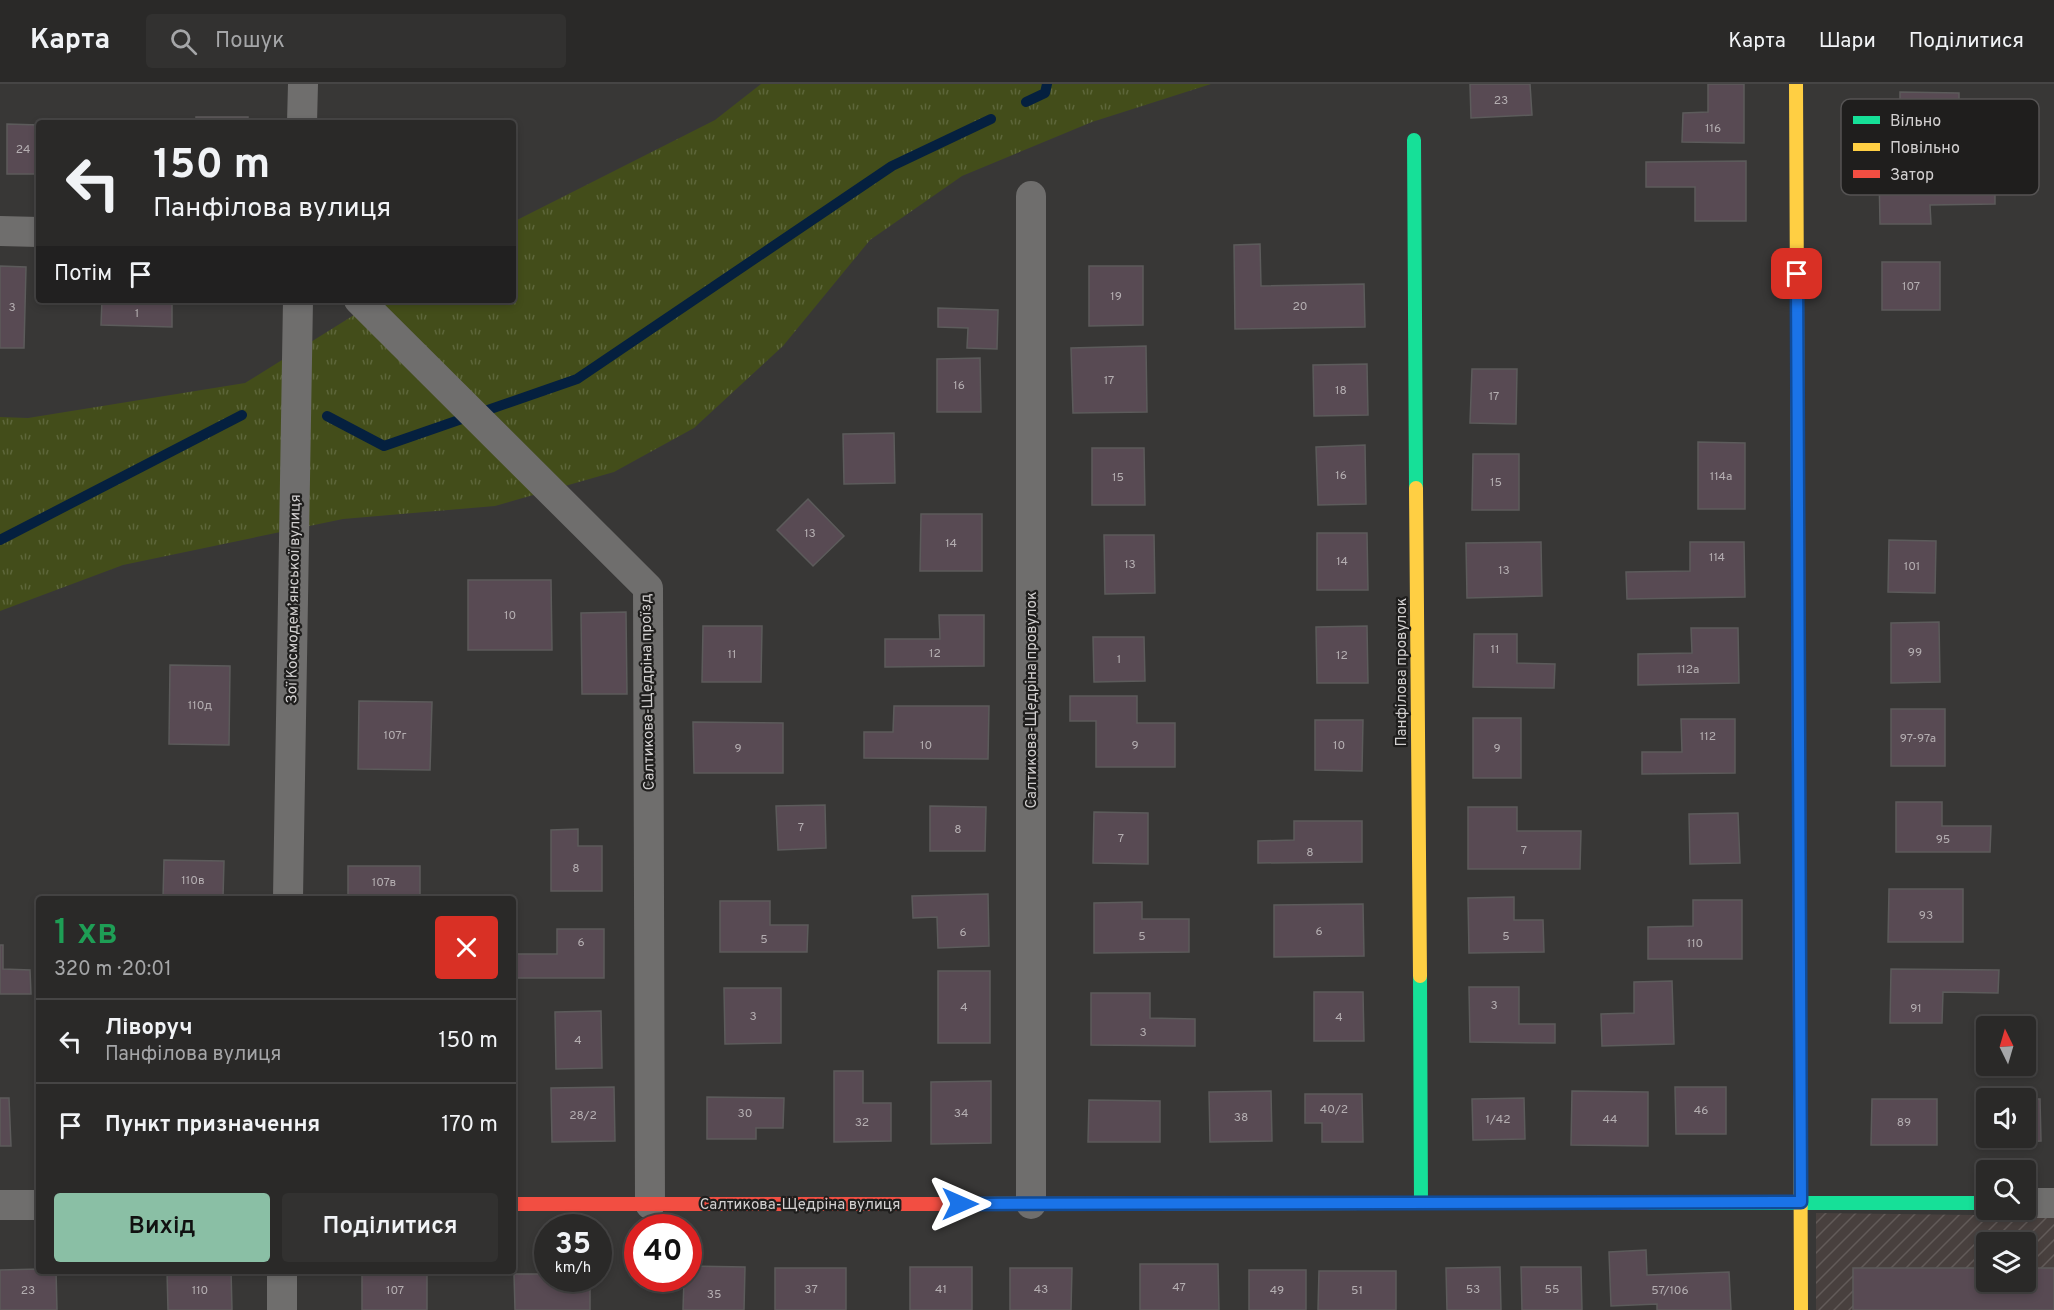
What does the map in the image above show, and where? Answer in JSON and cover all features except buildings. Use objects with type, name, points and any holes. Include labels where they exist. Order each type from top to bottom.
[{"type":"street","points":[[302,120],[303,84]]},
{"type":"street","points":[[1796,84],[1801,1310]]},
{"type":"street","name":"Панфілова провулок","points":[[1414,140],[1421,1203]]},
{"type":"street","name":"Салтикова-Щедріна провулок","points":[[1031,196],[1031,1204]]},
{"type":"street","points":[[0,231],[36,232]]},
{"type":"street","name":"Зої Космодем’янської вулиця","points":[[288,896],[298,303]]},
{"type":"street","name":"Салтикова-Щедріна проїзд","points":[[362,303],[648,588],[650,1204]]},
{"type":"street","name":"Салтикова-Щедріна вулиця","points":[[516,1204],[1976,1203]]},
{"type":"street","points":[[2036,1203],[2054,1203]]},
{"type":"street","points":[[0,1205],[36,1205]]},
{"type":"street","points":[[282,1274],[282,1310]]},
{"type":"shaded area","points":[[1816,1213],[1976,1215],[1976,1220],[2036,1220],[2036,1216],[2054,1216],[2054,1310],[1816,1310]]},
{"type":"green space","points":[[761,84],[1211,84],[1092,122],[962,176],[870,240],[783,346],[694,428],[614,472],[495,506],[343,519],[123,565],[0,611],[0,417],[28,418],[245,383],[373,303],[516,303],[516,220],[715,120]]},
{"type":"waterway","points":[[1026,102],[1045,93],[1047,84]]},
{"type":"waterway","points":[[327,416],[384,446],[577,379],[892,166],[991,119]]},
{"type":"waterway","points":[[0,540],[242,415]]},
{"type":"traffic: fast","points":[[1414,140],[1416,488]]},
{"type":"traffic: fast","points":[[1420,976],[1421,1203]]},
{"type":"traffic: fast","points":[[1646,1203],[1976,1203]]},
{"type":"traffic: slow","points":[[1796,84],[1798,517]]},
{"type":"traffic: slow","points":[[1416,488],[1420,976]]},
{"type":"traffic: slow","points":[[1800,1035],[1801,1310]]},
{"type":"traffic: slow","points":[[966,1204],[1368,1203]]},
{"type":"traffic: jam","points":[[1798,517],[1800,1035]]},
{"type":"traffic: jam","points":[[1368,1203],[1646,1203]]},
{"type":"traffic: jam","points":[[516,1204],[966,1204]]},
{"type":"route","points":[[960,1204],[1801,1202],[1797,274]]}]
